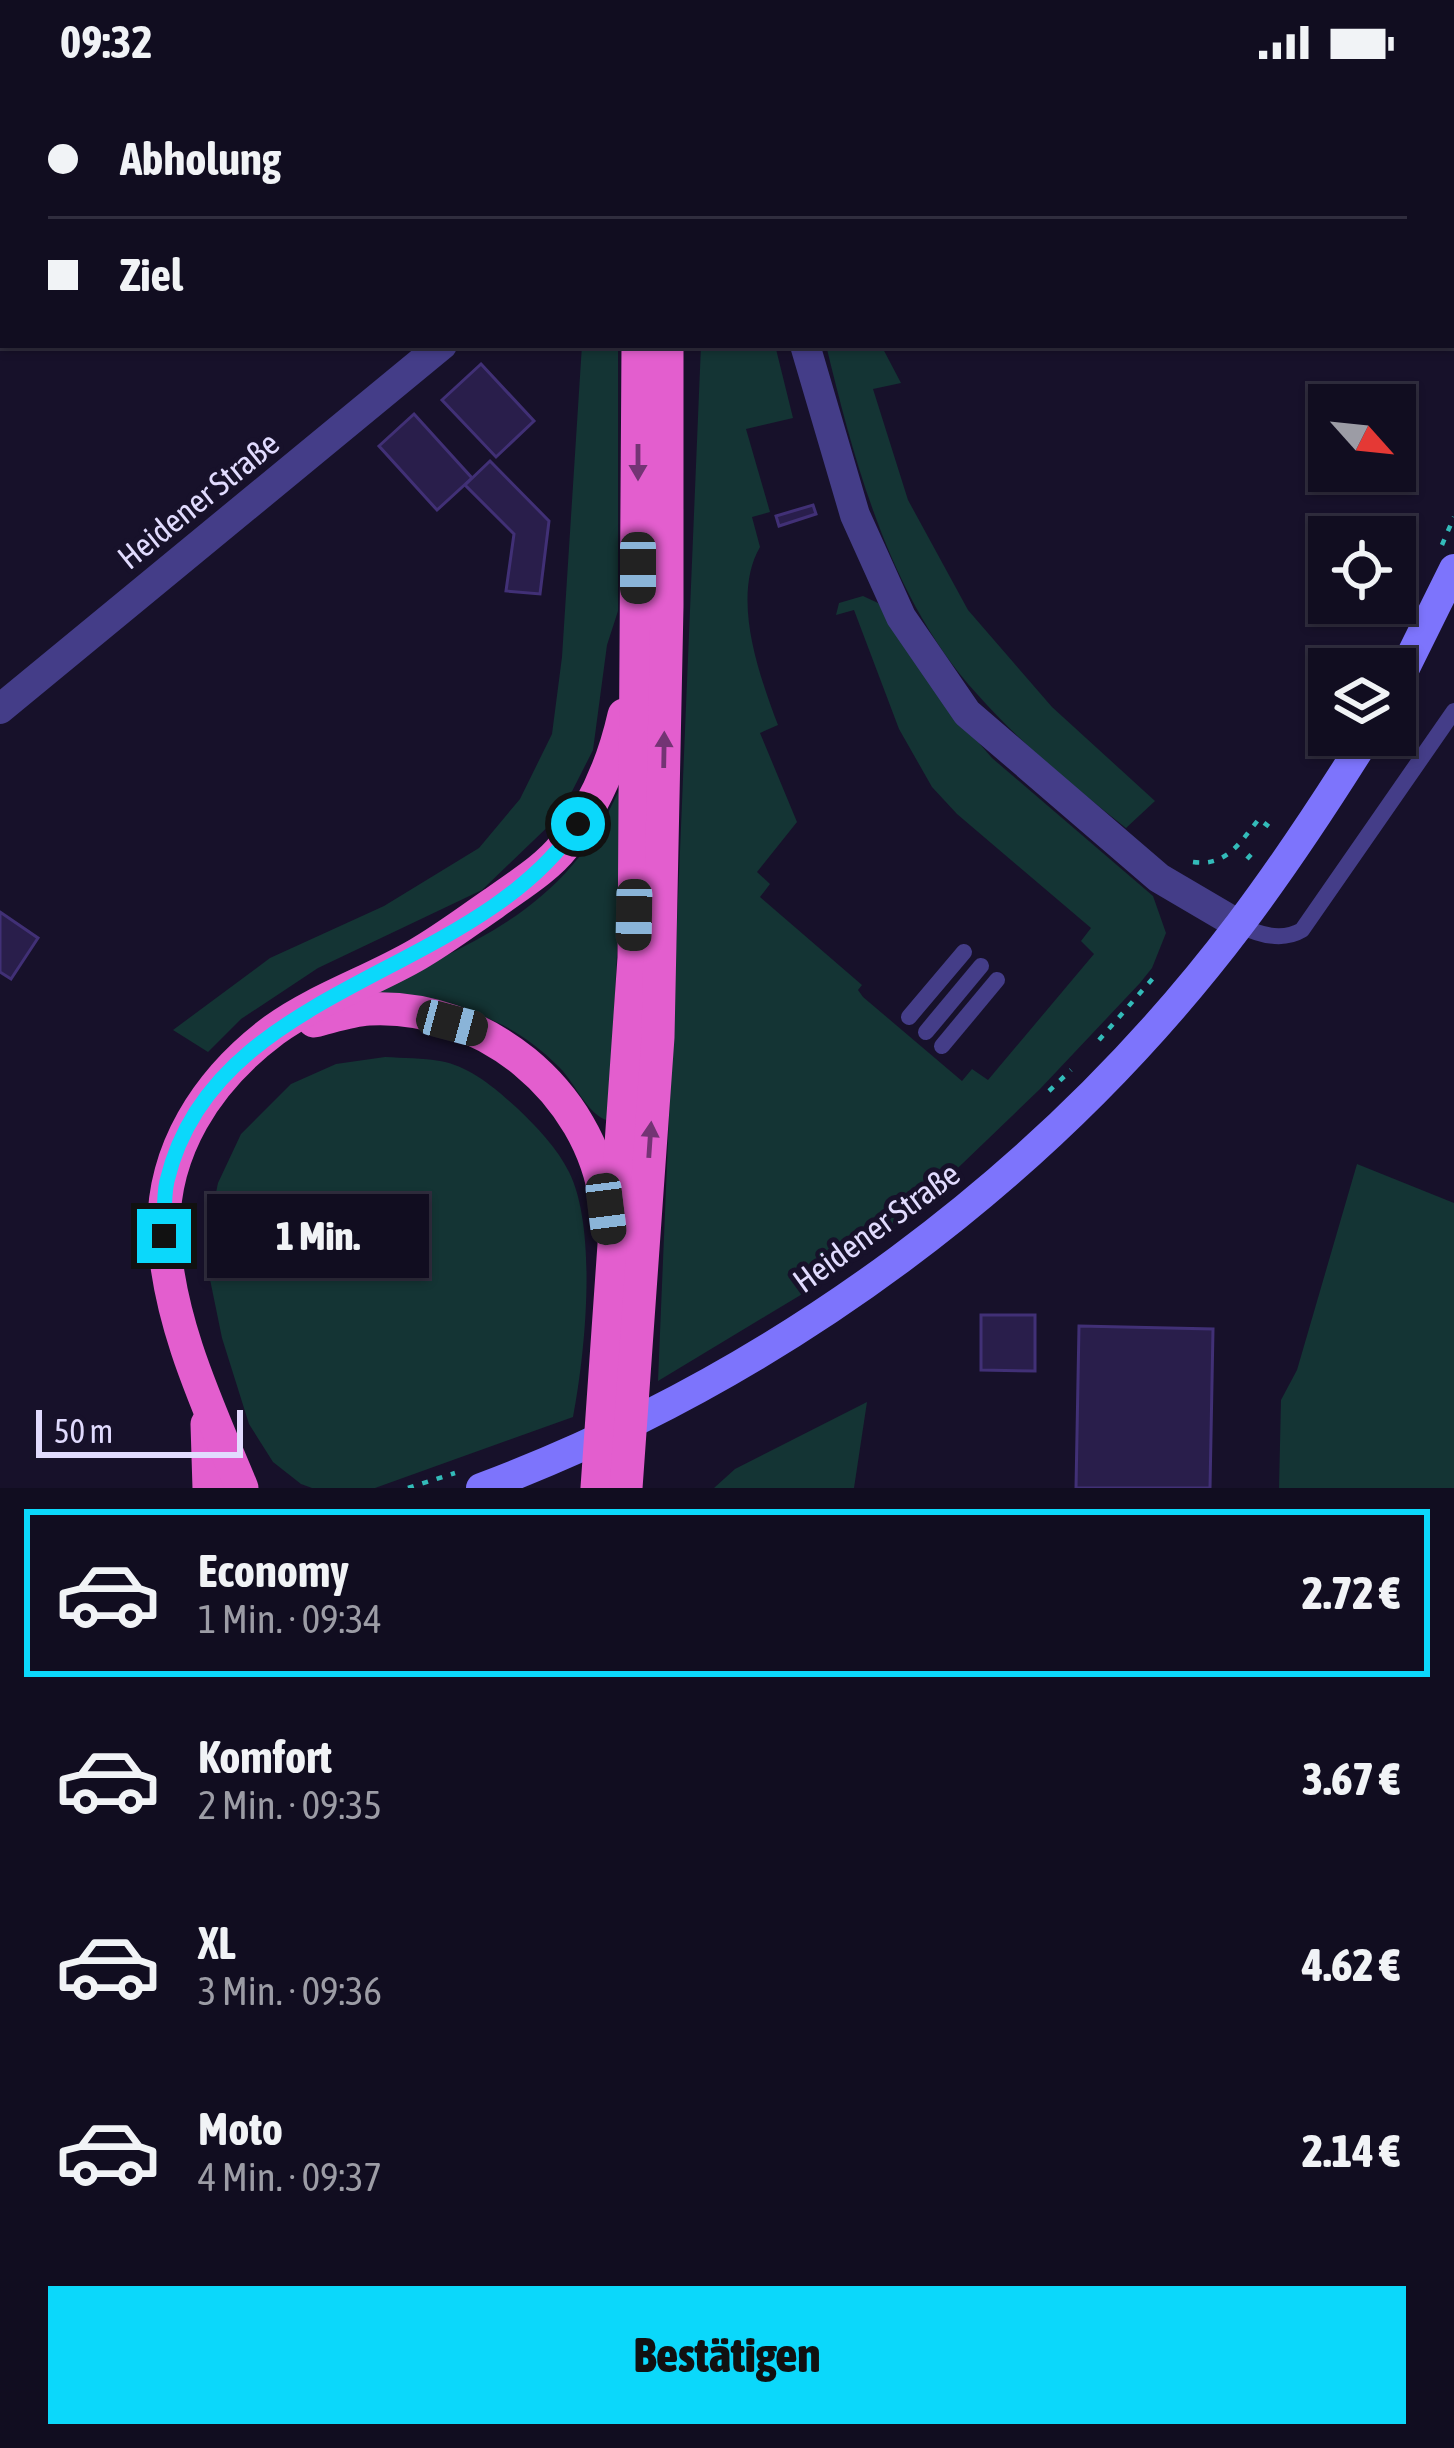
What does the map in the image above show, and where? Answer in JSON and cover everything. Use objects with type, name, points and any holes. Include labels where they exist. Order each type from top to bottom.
[{"type":"highway","points":[[620,1346],[634,958],[638,348]]},
{"type":"highway","points":[[597,1488],[620,1346],[658,1037],[667,348]]},
{"type":"highway","points":[[236,1484],[183,1337],[169,1280],[164,1236],[166,1184],[179,1144],[203,1101],[277,1028],[420,953],[562,849],[596,799],[616,754],[638,612]]},
{"type":"highway","points":[[277,1028],[368,1009],[420,1014],[483,1032],[523,1060],[558,1094],[590,1142],[603,1183],[620,1346],[626,1488]]},
{"type":"main road","points":[[1415,648],[1454,569]]},
{"type":"main road","name":"Heidener Straße","points":[[471,1479],[568,1455],[694,1392],[852,1294],[991,1187],[1094,1091],[1155,1026],[1239,925],[1354,756]]},
{"type":"street","name":"Heidener Straße","points":[[0,710],[438,348]]},
{"type":"street","points":[[806,348],[855,515],[901,617],[967,713],[1160,878],[1239,925]]},
{"type":"lane","points":[[1239,925],[1258,934],[1291,937],[1302,930],[1454,711]]},
{"type":"lane","points":[[909,1017],[964,952]]},
{"type":"lane","points":[[926,1032],[981,966]]},
{"type":"lane","points":[[942,1046],[998,980]]},
{"type":"path","points":[[1087,1054],[1154,976]]},
{"type":"path","points":[[1041,1100],[1071,1070]]},
{"type":"path","points":[[408,1488],[471,1479]]},
{"type":"green space","points":[[582,348],[618,348],[618,611],[607,645],[593,750],[560,815],[482,890],[318,968],[241,1019],[208,1052],[173,1030],[270,958],[384,906],[479,848],[520,799],[552,734],[562,657]]},
{"type":"green space","points":[[701,348],[776,348],[793,418],[746,429],[770,512],[752,517],[760,547],[752,567],[748,612],[763,683],[778,725],[760,733],[797,822],[757,872],[770,884],[760,897],[862,985],[858,990],[863,997],[962,1081],[972,1069],[988,1080],[1094,954],[1081,941],[1091,928],[957,814],[932,787],[899,729],[854,610],[836,615],[839,603],[863,596],[878,603],[940,698],[992,758],[1153,896],[1166,933],[1152,968],[1140,983],[1040,1089],[888,1235],[809,1290],[658,1381]]},
{"type":"green space","points":[[827,348],[883,348],[901,383],[873,389],[908,500],[968,610],[1052,707],[1155,801],[1126,828],[994,713],[947,657],[899,574],[850,437]]},
{"type":"green space","points":[[622,783],[609,1121],[594,1112],[559,1067],[536,1047],[490,1019],[442,1005],[360,996],[480,938],[546,892],[575,863]]},
{"type":"green space","points":[[385,1057],[440,1061],[472,1073],[524,1115],[569,1172],[584,1226],[586,1259],[585,1328],[573,1417],[375,1488],[312,1488],[273,1462],[249,1424],[222,1338],[204,1250],[218,1183],[241,1134],[291,1084],[336,1064]]},
{"type":"green space","points":[[1357,1164],[1454,1203],[1454,1488],[1279,1488],[1281,1400],[1297,1370]]},
{"type":"green space","points":[[867,1402],[854,1488],[714,1488],[735,1469]]},
{"type":"building","points":[[481,364],[534,421],[496,457],[442,400]]},
{"type":"building","points":[[414,414],[472,478],[437,510],[379,446]]},
{"type":"building","points":[[490,461],[549,521],[540,594],[506,591],[514,534],[465,485]]},
{"type":"building","points":[[813,505],[816,514],[779,526],[776,516]]},
{"type":"building","points":[[0,912],[38,938],[11,979],[0,972]]},
{"type":"building","points":[[981,1315],[1035,1315],[1035,1371],[981,1370]]},
{"type":"building","points":[[1079,1326],[1213,1329],[1210,1488],[1076,1488]]},
{"type":"route","points":[[164,1236],[166,1184],[179,1144],[203,1101],[241,1059],[277,1028],[420,953],[473,917],[562,849],[578,824]]}]
